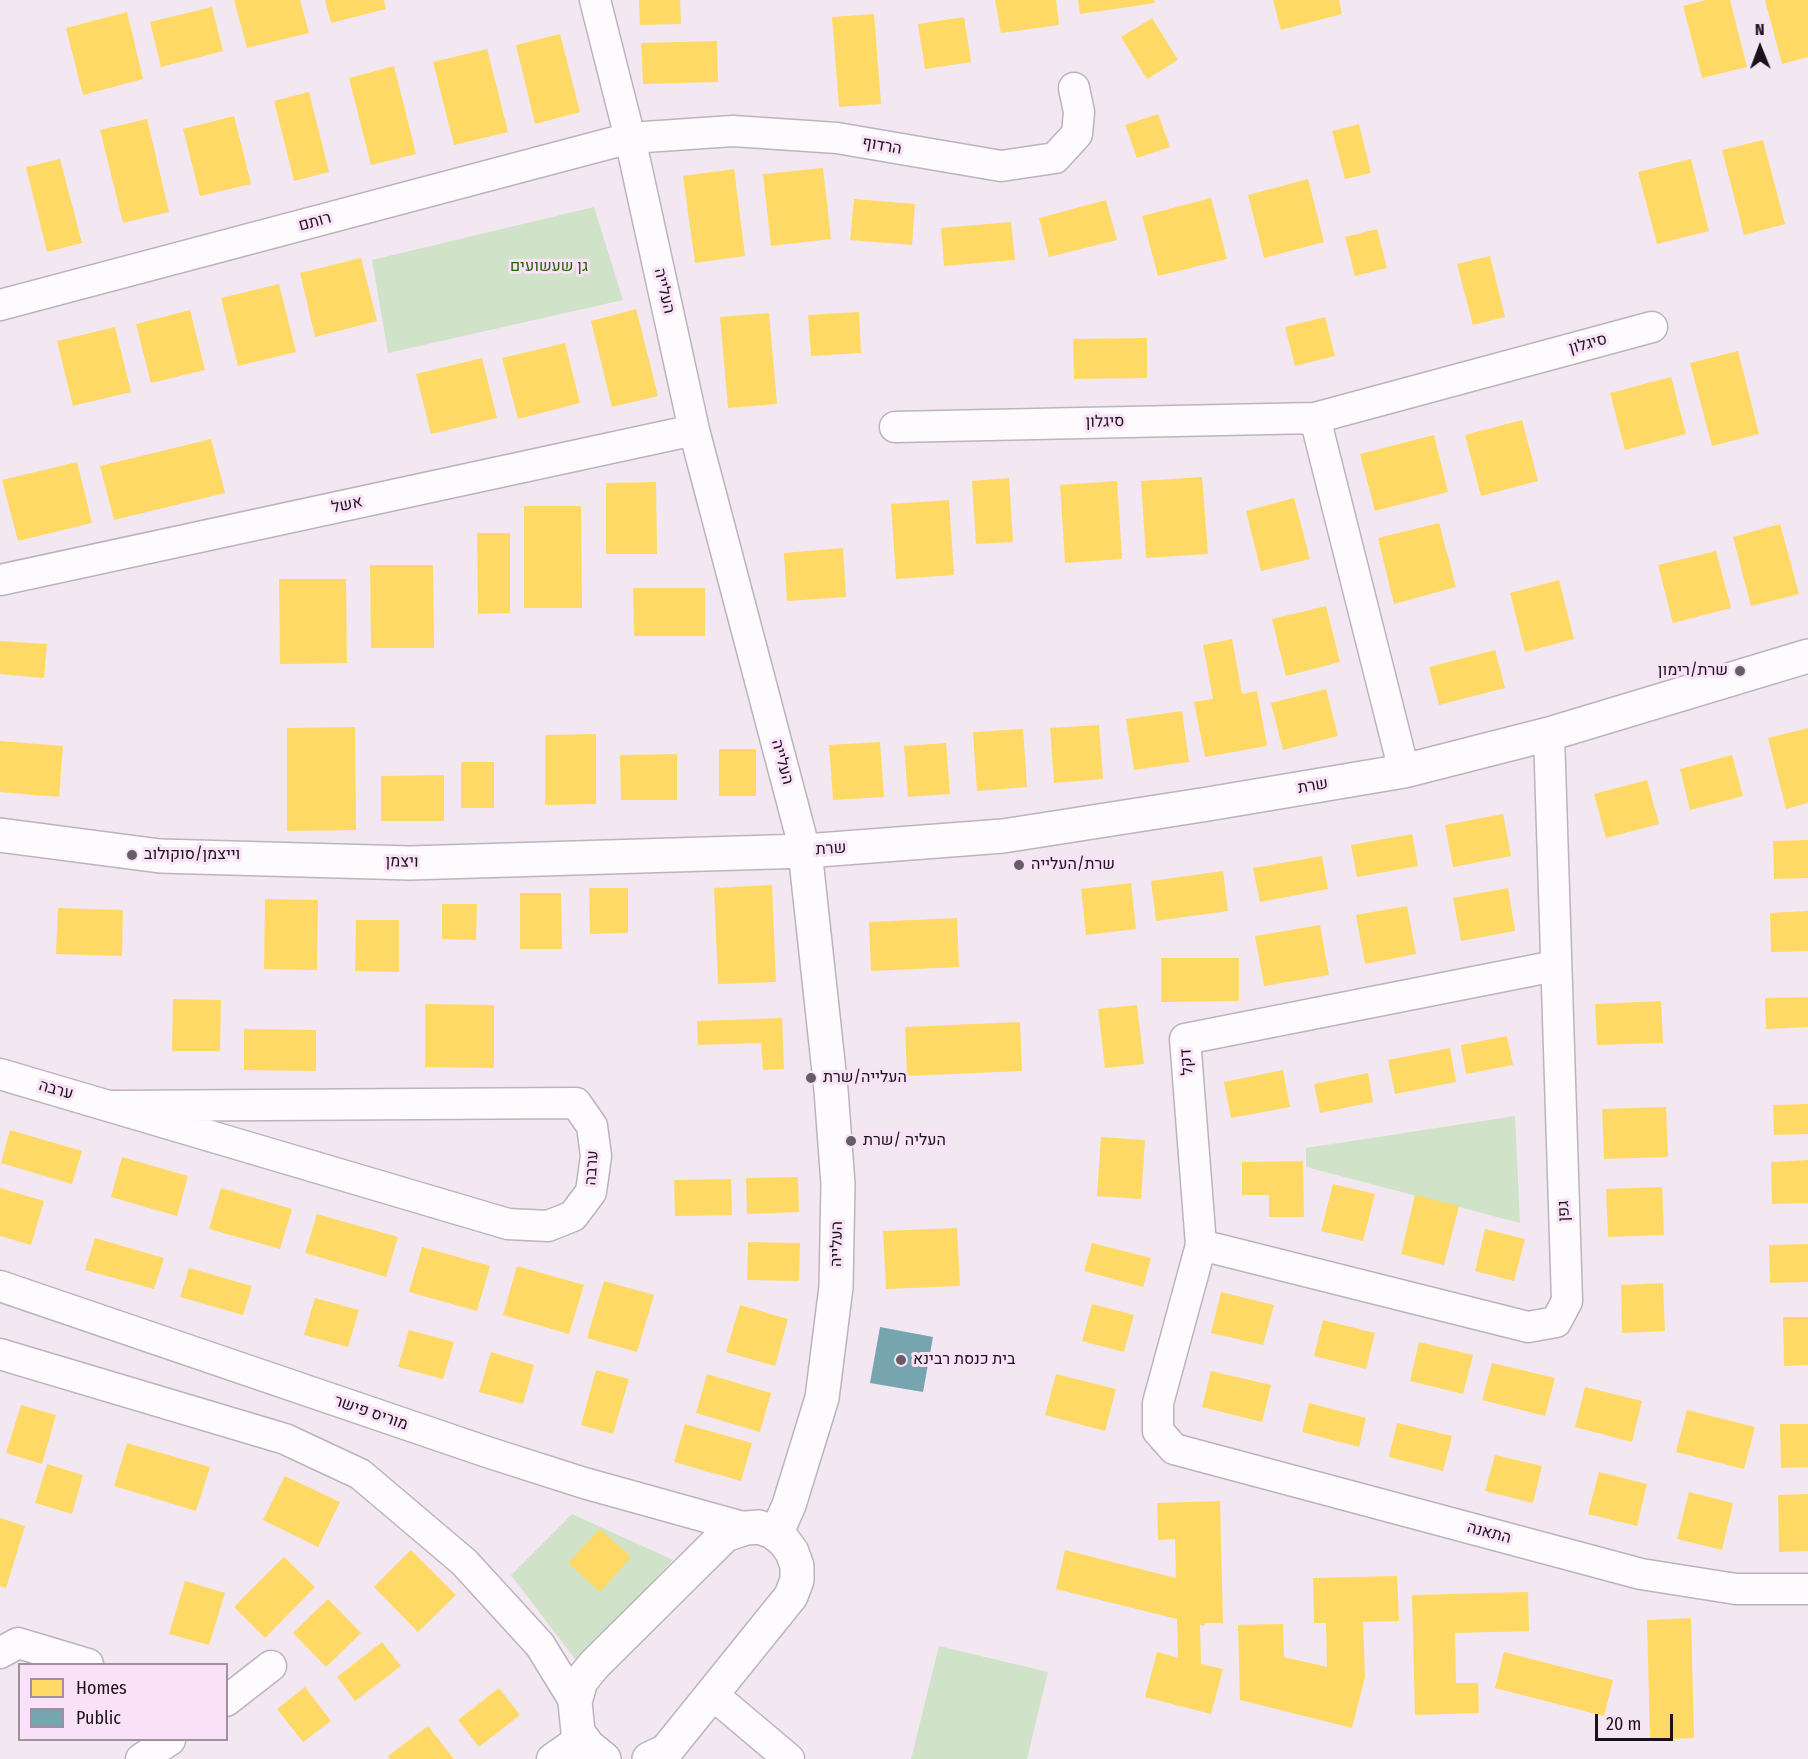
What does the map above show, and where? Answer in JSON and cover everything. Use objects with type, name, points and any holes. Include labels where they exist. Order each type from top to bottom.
[{"type":"street","name":"העלייה","points":[[595,0],[630,138],[694,430],[805,851],[831,1090],[838,1184],[836,1287],[822,1398],[789,1505],[761,1531]]},
{"type":"street","name":"הרדוף","points":[[630,138],[732,130],[837,138],[1000,166],[1055,158],[1077,134],[1079,111],[1074,88]]},
{"type":"street","name":"רותם","points":[[0,305],[630,138]]},
{"type":"street","name":"סיגלון","points":[[896,427],[1315,418],[1652,327]]},
{"type":"street","points":[[1315,418],[1404,771]]},
{"type":"street","name":"אשל","points":[[0,580],[694,430]]},
{"type":"street","name":"שרת","points":[[805,851],[1003,836],[1404,771],[1549,734],[1808,656]]},
{"type":"street","name":"גפן","points":[[1201,1245],[1528,1327],[1556,1322],[1567,1301],[1549,734]]},
{"type":"street","name":"ויצמן","points":[[0,835],[160,856],[410,863],[805,851]]},
{"type":"street","name":"דקל","points":[[1174,1449],[1158,1431],[1158,1403],[1201,1245],[1185,1039],[1555,966]]},
{"type":"street","name":"ערבה","points":[[0,1074],[508,1224],[548,1226],[573,1216],[591,1192],[596,1156],[592,1126],[576,1103],[112,1106]]},
{"type":"street","name":"מוריס פישר","points":[[0,1286],[584,1483],[761,1531]]},
{"type":"street","points":[[0,1354],[285,1438],[360,1474],[464,1562],[540,1645],[575,1702]]},
{"type":"street","name":"התאנה","points":[[1174,1449],[1641,1574],[1736,1589],[1808,1589]]},
{"type":"street","points":[[552,1759],[593,1749],[578,1732],[575,1702],[581,1681],[594,1665],[725,1534],[761,1531],[784,1541],[792,1552],[797,1566],[797,1580],[792,1596],[666,1751],[649,1759]]},
{"type":"street","points":[[0,1653],[18,1643],[82,1663]]},
{"type":"street","points":[[228,1699],[272,1666]]},
{"type":"street","points":[[712,1694],[789,1759]]},
{"type":"street","points":[[141,1759],[168,1741]]},
{"type":"green space","name":"גן שעשועים","points":[[594,207],[623,300],[388,353],[372,260]]},
{"type":"green space","points":[[1515,1116],[1520,1223],[1306,1167],[1306,1148]]},
{"type":"green space","points":[[572,1514],[673,1560],[578,1663],[511,1575]]},
{"type":"green space","points":[[939,1646],[1048,1672],[1027,1759],[911,1759]]},
{"type":"building: Homes","points":[[234,0],[300,0],[309,33],[247,48]]},
{"type":"building: Homes","points":[[325,0],[384,0],[386,9],[331,23]]},
{"type":"building: Homes","points":[[639,0],[680,0],[681,24],[640,25]]},
{"type":"building: Homes","points":[[995,0],[1056,0],[1059,25],[1001,33]]},
{"type":"building: Homes","points":[[1078,0],[1154,0],[1155,3],[1080,14]]},
{"type":"building: Homes","points":[[1273,0],[1339,0],[1342,14],[1281,30]]},
{"type":"building: Homes","points":[[1706,0],[1730,0],[1747,67],[1702,78],[1683,6]]},
{"type":"building: Homes","points":[[1765,0],[1808,0],[1808,57],[1782,64]]},
{"type":"building: Homes","points":[[212,7],[223,51],[161,67],[150,22]]},
{"type":"building: Homes","points":[[127,12],[143,79],[83,95],[66,28]]},
{"type":"building: Homes","points":[[874,14],[881,104],[839,107],[832,17]]},
{"type":"building: Homes","points":[[964,17],[971,62],[925,69],[918,24]]},
{"type":"building: Homes","points":[[1152,18],[1178,60],[1147,79],[1121,37]]},
{"type":"building: Homes","points":[[560,34],[580,112],[535,124],[516,45]]},
{"type":"building: Homes","points":[[717,41],[718,82],[643,84],[641,43]]},
{"type":"building: Homes","points":[[487,49],[508,132],[454,145],[433,62]]},
{"type":"building: Homes","points":[[394,66],[416,154],[371,165],[349,78]]},
{"type":"building: Homes","points":[[309,92],[329,172],[294,181],[274,101]]},
{"type":"building: Homes","points":[[1158,114],[1170,147],[1137,158],[1125,125]]},
{"type":"building: Homes","points":[[234,116],[251,184],[200,196],[183,129]]},
{"type":"building: Homes","points":[[147,119],[169,212],[123,223],[100,130]]},
{"type":"building: Homes","points":[[1359,124],[1371,173],[1345,179],[1332,131]]},
{"type":"building: Homes","points":[[1763,140],[1785,224],[1744,235],[1722,150]]},
{"type":"building: Homes","points":[[60,159],[82,243],[47,252],[26,167]]},
{"type":"building: Homes","points":[[1691,159],[1709,231],[1657,244],[1638,172]]},
{"type":"building: Homes","points":[[823,168],[831,239],[771,246],[763,174]]},
{"type":"building: Homes","points":[[734,169],[745,256],[695,263],[683,176]]},
{"type":"building: Homes","points":[[1308,179],[1324,242],[1264,258],[1248,195]]},
{"type":"building: Homes","points":[[1211,198],[1227,259],[1158,276],[1142,216]]},
{"type":"building: Homes","points":[[854,199],[915,204],[912,245],[850,240]]},
{"type":"building: Homes","points":[[1106,200],[1117,240],[1049,257],[1039,218]]},
{"type":"building: Homes","points":[[1011,222],[1015,260],[944,266],[941,228]]},
{"type":"building: Homes","points":[[1377,229],[1387,268],[1355,276],[1345,237]]},
{"type":"building: Homes","points":[[1490,256],[1505,317],[1473,325],[1457,264]]},
{"type":"building: Homes","points":[[361,258],[377,321],[315,337],[300,273]]},
{"type":"building: Homes","points":[[279,284],[296,352],[238,366],[221,298]]},
{"type":"building: Homes","points":[[636,309],[658,396],[612,407],[591,321]]},
{"type":"building: Homes","points":[[190,310],[205,370],[151,383],[136,324]]},
{"type":"building: Homes","points":[[859,312],[861,353],[811,356],[808,315]]},
{"type":"building: Homes","points":[[769,313],[777,404],[728,408],[720,317]]},
{"type":"building: Homes","points":[[1325,317],[1335,356],[1295,366],[1285,327]]},
{"type":"building: Homes","points":[[115,327],[131,392],[73,406],[57,341]]},
{"type":"building: Homes","points":[[1147,338],[1147,378],[1074,379],[1073,339]]},
{"type":"building: Homes","points":[[565,343],[580,403],[518,419],[502,358]]},
{"type":"building: Homes","points":[[1738,351],[1759,434],[1712,446],[1690,363]]},
{"type":"building: Homes","points":[[482,358],[497,418],[431,434],[416,374]]},
{"type":"building: Homes","points":[[1671,377],[1686,434],[1625,450],[1610,393]]},
{"type":"building: Homes","points":[[1522,420],[1538,481],[1481,496],[1465,435]]},
{"type":"building: Homes","points":[[1434,435],[1448,492],[1375,511],[1360,454]]},
{"type":"building: Homes","points":[[211,439],[225,493],[114,520],[100,466]]},
{"type":"building: Homes","points":[[77,462],[92,523],[18,541],[2,480]]},
{"type":"building: Homes","points":[[1202,477],[1208,554],[1146,558],[1141,481]]},
{"type":"building: Homes","points":[[1009,478],[1013,542],[976,544],[972,481]]},
{"type":"building: Homes","points":[[1117,481],[1122,559],[1065,563],[1060,485]]},
{"type":"building: Homes","points":[[656,482],[657,554],[606,554],[606,483]]},
{"type":"building: Homes","points":[[1294,498],[1310,559],[1261,571],[1246,511]]},
{"type":"building: Homes","points":[[949,500],[954,575],[896,579],[891,504]]},
{"type":"building: Homes","points":[[524,506],[581,506],[582,608],[524,608]]},
{"type":"building: Homes","points":[[1439,523],[1456,587],[1394,604],[1378,538]]},
{"type":"building: Homes","points":[[1780,524],[1799,594],[1751,606],[1733,537]]},
{"type":"building: Homes","points":[[477,533],[510,533],[510,613],[478,614]]},
{"type":"building: Homes","points":[[843,548],[846,597],[787,601],[784,553]]},
{"type":"building: Homes","points":[[1716,551],[1731,608],[1673,623],[1658,565]]},
{"type":"building: Homes","points":[[370,565],[433,565],[434,648],[371,648]]},
{"type":"building: Homes","points":[[279,579],[346,579],[347,663],[280,664]]},
{"type":"building: Homes","points":[[1559,580],[1574,639],[1525,652],[1510,593]]},
{"type":"building: Homes","points":[[633,588],[705,588],[705,636],[634,636]]},
{"type":"building: Homes","points":[[1326,606],[1340,662],[1286,676],[1272,619]]},
{"type":"building: Homes","points":[[1232,639],[1242,694],[1257,691],[1267,746],[1205,757],[1194,702],[1213,699],[1203,645]]},
{"type":"building: Homes","points":[[0,641],[47,644],[44,678],[0,674]]},
{"type":"building: Homes","points":[[1495,650],[1505,688],[1439,705],[1429,667]]},
{"type":"building: Homes","points":[[1326,689],[1338,736],[1283,750],[1271,703]]},
{"type":"building: Homes","points":[[1182,711],[1189,762],[1134,770],[1126,719]]},
{"type":"building: Homes","points":[[1099,725],[1103,779],[1054,783],[1050,728]]},
{"type":"building: Homes","points":[[355,727],[356,830],[287,831],[287,728]]},
{"type":"building: Homes","points":[[1808,728],[1808,803],[1786,809],[1768,738]]},
{"type":"building: Homes","points":[[1023,729],[1027,787],[977,791],[973,732]]},
{"type":"building: Homes","points":[[596,734],[596,804],[545,805],[545,735]]},
{"type":"building: Homes","points":[[0,741],[63,746],[59,797],[0,792]]},
{"type":"building: Homes","points":[[880,742],[884,797],[833,800],[829,745]]},
{"type":"building: Homes","points":[[946,743],[950,794],[908,797],[904,746]]},
{"type":"building: Homes","points":[[719,749],[756,749],[756,796],[719,796]]},
{"type":"building: Homes","points":[[677,754],[677,800],[621,800],[620,755]]},
{"type":"building: Homes","points":[[1732,755],[1743,796],[1690,810],[1680,769]]},
{"type":"building: Homes","points":[[461,762],[494,762],[494,808],[461,808]]},
{"type":"building: Homes","points":[[444,775],[444,821],[381,821],[381,776]]},
{"type":"building: Homes","points":[[1647,780],[1659,824],[1606,838],[1594,794]]},
{"type":"building: Homes","points":[[1503,814],[1511,856],[1453,867],[1445,825]]},
{"type":"building: Homes","points":[[1412,834],[1418,866],[1357,877],[1351,845]]},
{"type":"building: Homes","points":[[1808,840],[1808,878],[1774,879],[1773,841]]},
{"type":"building: Homes","points":[[1322,856],[1328,889],[1260,902],[1253,868]]},
{"type":"building: Homes","points":[[1223,871],[1228,911],[1156,921],[1151,881]]},
{"type":"building: Homes","points":[[1131,883],[1136,929],[1086,935],[1081,889]]},
{"type":"building: Homes","points":[[772,885],[776,982],[718,984],[714,888]]},
{"type":"building: Homes","points":[[589,888],[628,888],[628,933],[590,934]]},
{"type":"building: Homes","points":[[1508,888],[1515,931],[1461,941],[1453,898]]},
{"type":"building: Homes","points":[[520,893],[561,893],[562,949],[520,949]]},
{"type":"building: Homes","points":[[265,899],[318,900],[317,970],[264,969]]},
{"type":"building: Homes","points":[[442,904],[477,904],[476,940],[442,939]]},
{"type":"building: Homes","points":[[1407,906],[1416,954],[1365,964],[1356,915]]},
{"type":"building: Homes","points":[[58,908],[123,910],[122,956],[56,954]]},
{"type":"building: Homes","points":[[1808,911],[1808,951],[1771,952],[1770,913]]},
{"type":"building: Homes","points":[[957,918],[959,967],[871,971],[869,922]]},
{"type":"building: Homes","points":[[356,920],[399,920],[399,972],[355,971]]},
{"type":"building: Homes","points":[[1320,925],[1329,975],[1264,986],[1255,936]]},
{"type":"building: Homes","points":[[1161,958],[1239,958],[1239,1001],[1161,1002]]},
{"type":"building: Homes","points":[[1808,997],[1808,1027],[1766,1029],[1765,998]]},
{"type":"building: Homes","points":[[173,999],[221,1000],[220,1051],[172,1051]]},
{"type":"building: Homes","points":[[1661,1001],[1663,1043],[1597,1045],[1595,1004]]},
{"type":"building: Homes","points":[[425,1004],[494,1005],[494,1068],[425,1067]]},
{"type":"building: Homes","points":[[1137,1005],[1144,1064],[1105,1068],[1098,1009]]},
{"type":"building: Homes","points":[[782,1018],[784,1069],[763,1070],[761,1043],[698,1045],[697,1021]]},
{"type":"building: Homes","points":[[1020,1022],[1022,1071],[907,1076],[905,1027]]},
{"type":"building: Homes","points":[[244,1029],[316,1030],[316,1071],[244,1070]]},
{"type":"building: Homes","points":[[1507,1036],[1513,1065],[1466,1074],[1461,1045]]},
{"type":"building: Homes","points":[[1450,1048],[1456,1082],[1395,1094],[1388,1060]]},
{"type":"building: Homes","points":[[1283,1070],[1290,1107],[1231,1118],[1224,1082]]},
{"type":"building: Homes","points":[[1368,1073],[1373,1102],[1320,1113],[1314,1084]]},
{"type":"building: Homes","points":[[1808,1104],[1808,1134],[1774,1135],[1773,1105]]},
{"type":"building: Homes","points":[[1666,1107],[1668,1157],[1604,1159],[1602,1109]]},
{"type":"building: Homes","points":[[10,1130],[82,1151],[72,1184],[1,1163]]},
{"type":"building: Homes","points":[[1101,1137],[1145,1140],[1141,1199],[1097,1196]]},
{"type":"building: Homes","points":[[122,1157],[188,1176],[177,1216],[111,1197]]},
{"type":"building: Homes","points":[[1808,1160],[1808,1203],[1772,1204],[1771,1162]]},
{"type":"building: Homes","points":[[1303,1161],[1304,1217],[1269,1217],[1269,1195],[1242,1195],[1242,1162]]},
{"type":"building: Homes","points":[[798,1177],[799,1212],[747,1214],[746,1178]]},
{"type":"building: Homes","points":[[731,1179],[732,1215],[675,1216],[674,1180]]},
{"type":"building: Homes","points":[[1333,1184],[1375,1194],[1363,1241],[1321,1231]]},
{"type":"building: Homes","points":[[1662,1187],[1664,1235],[1608,1237],[1606,1189]]},
{"type":"building: Homes","points":[[0,1188],[44,1201],[31,1245],[0,1236]]},
{"type":"building: Homes","points":[[221,1188],[292,1209],[280,1249],[209,1229]]},
{"type":"building: Homes","points":[[1415,1195],[1459,1206],[1444,1265],[1401,1254]]},
{"type":"building: Homes","points":[[317,1214],[398,1237],[386,1277],[305,1253]]},
{"type":"building: Homes","points":[[957,1228],[960,1286],[886,1289],[883,1231]]},
{"type":"building: Homes","points":[[1485,1229],[1525,1239],[1514,1281],[1475,1271]]},
{"type":"building: Homes","points":[[95,1238],[164,1258],[154,1289],[85,1270]]},
{"type":"building: Homes","points":[[748,1242],[800,1243],[799,1281],[747,1280]]},
{"type":"building: Homes","points":[[1092,1243],[1151,1258],[1143,1287],[1084,1271]]},
{"type":"building: Homes","points":[[1808,1244],[1808,1282],[1770,1283],[1769,1245]]},
{"type":"building: Homes","points":[[422,1247],[490,1266],[477,1311],[409,1292]]},
{"type":"building: Homes","points":[[517,1266],[584,1285],[569,1334],[503,1315]]},
{"type":"building: Homes","points":[[189,1268],[252,1286],[243,1315],[180,1297]]},
{"type":"building: Homes","points":[[604,1281],[654,1295],[637,1352],[587,1338]]},
{"type":"building: Homes","points":[[1663,1283],[1665,1331],[1622,1333],[1621,1285]]},
{"type":"building: Homes","points":[[1221,1292],[1274,1305],[1263,1345],[1211,1333]]},
{"type":"building: Homes","points":[[315,1298],[359,1310],[348,1347],[304,1335]]},
{"type":"building: Homes","points":[[1092,1304],[1134,1315],[1124,1352],[1082,1341]]},
{"type":"building: Homes","points":[[740,1305],[788,1319],[775,1366],[726,1352]]},
{"type":"building: Homes","points":[[1783,1317],[1808,1317],[1808,1365],[1784,1366]]},
{"type":"building: Homes","points":[[1323,1320],[1375,1333],[1366,1369],[1314,1356]]},
{"type":"building: Homes","points":[[409,1330],[454,1342],[443,1379],[398,1367]]},
{"type":"building: Homes","points":[[1419,1342],[1473,1355],[1463,1394],[1410,1381]]},
{"type":"building: Homes","points":[[491,1352],[534,1365],[523,1404],[479,1392]]},
{"type":"building: Homes","points":[[1492,1363],[1555,1378],[1545,1416],[1482,1400]]},
{"type":"building: Homes","points":[[596,1370],[629,1379],[613,1434],[581,1425]]},
{"type":"building: Homes","points":[[1211,1371],[1271,1385],[1262,1422],[1202,1407]]},
{"type":"building: Homes","points":[[707,1374],[771,1393],[760,1432],[696,1413]]},
{"type":"building: Homes","points":[[1056,1374],[1116,1389],[1105,1431],[1045,1415]]},
{"type":"building: Homes","points":[[1585,1387],[1642,1401],[1632,1442],[1575,1427]]},
{"type":"building: Homes","points":[[1309,1403],[1366,1418],[1359,1447],[1302,1432]]},
{"type":"building: Homes","points":[[21,1405],[56,1415],[42,1464],[6,1453]]},
{"type":"building: Homes","points":[[1687,1410],[1755,1427],[1744,1469],[1676,1452]]},
{"type":"building: Homes","points":[[1397,1423],[1452,1436],[1443,1471],[1389,1457]]},
{"type":"building: Homes","points":[[685,1424],[752,1443],[741,1481],[674,1462]]},
{"type":"building: Homes","points":[[1780,1424],[1808,1424],[1808,1467],[1781,1468]]},
{"type":"building: Homes","points":[[127,1443],[210,1467],[196,1511],[114,1486]]},
{"type":"building: Homes","points":[[1495,1455],[1542,1466],[1533,1503],[1485,1491]]},
{"type":"building: Homes","points":[[47,1464],[83,1475],[72,1514],[35,1503]]},
{"type":"building: Homes","points":[[1599,1472],[1647,1484],[1637,1526],[1588,1514]]},
{"type":"building: Homes","points":[[285,1476],[340,1502],[318,1547],[263,1520]]},
{"type":"building: Homes","points":[[1689,1492],[1733,1503],[1722,1550],[1677,1539]]},
{"type":"building: Homes","points":[[1808,1494],[1808,1551],[1779,1552],[1778,1495]]},
{"type":"building: Homes","points":[[1220,1501],[1223,1623],[1200,1625],[1201,1664],[1223,1669],[1211,1714],[1145,1697],[1157,1652],[1178,1658],[1177,1619],[1056,1589],[1065,1550],[1176,1578],[1175,1539],[1158,1540],[1157,1503]]},
{"type":"building: Homes","points":[[0,1518],[25,1526],[6,1588],[0,1586]]},
{"type":"building: Homes","points":[[600,1529],[631,1557],[600,1592],[568,1563]]},
{"type":"building: Homes","points":[[411,1550],[456,1595],[418,1632],[374,1587]]},
{"type":"building: Homes","points":[[284,1557],[315,1587],[265,1638],[234,1607]]},
{"type":"building: Homes","points":[[1397,1576],[1399,1621],[1363,1622],[1365,1677],[1352,1728],[1240,1700],[1238,1625],[1283,1624],[1284,1657],[1327,1667],[1326,1623],[1314,1623],[1313,1578]]},
{"type":"building: Homes","points":[[185,1581],[225,1593],[209,1645],[169,1634]]},
{"type":"building: Homes","points":[[1528,1592],[1529,1631],[1455,1633],[1456,1683],[1478,1683],[1479,1713],[1415,1715],[1412,1595]]},
{"type":"building: Homes","points":[[328,1599],[361,1633],[326,1667],[293,1633]]},
{"type":"building: Homes","points":[[1691,1618],[1694,1738],[1650,1740],[1647,1620]]},
{"type":"building: Homes","points":[[382,1642],[401,1666],[355,1701],[337,1677]]},
{"type":"building: Homes","points":[[1504,1652],[1613,1680],[1604,1716],[1495,1688]]},
{"type":"building: Homes","points":[[305,1687],[331,1721],[303,1742],[277,1709]]},
{"type":"building: Homes","points":[[499,1688],[520,1715],[479,1747],[458,1720]]},
{"type":"building: Homes","points":[[428,1726],[454,1759],[390,1759],[388,1756]]},
{"type":"building: Public","name":"בית כנסת רבינא","points":[[880,1327],[933,1337],[923,1392],[870,1383]]},
{"type":"place","name":"שרת/רימון","points":[[1740,671]]},
{"type":"place","name":"וייצמן/סוקולוב","points":[[132,855]]},
{"type":"place","name":"שרת/העלייה","points":[[1019,865]]},
{"type":"place","name":"העלייה/שרת","points":[[811,1078]]},
{"type":"place","name":"העליה /שרת","points":[[851,1141]]},
{"type":"place","name":"בית כנסת רבינא","points":[[901,1360]]}]
